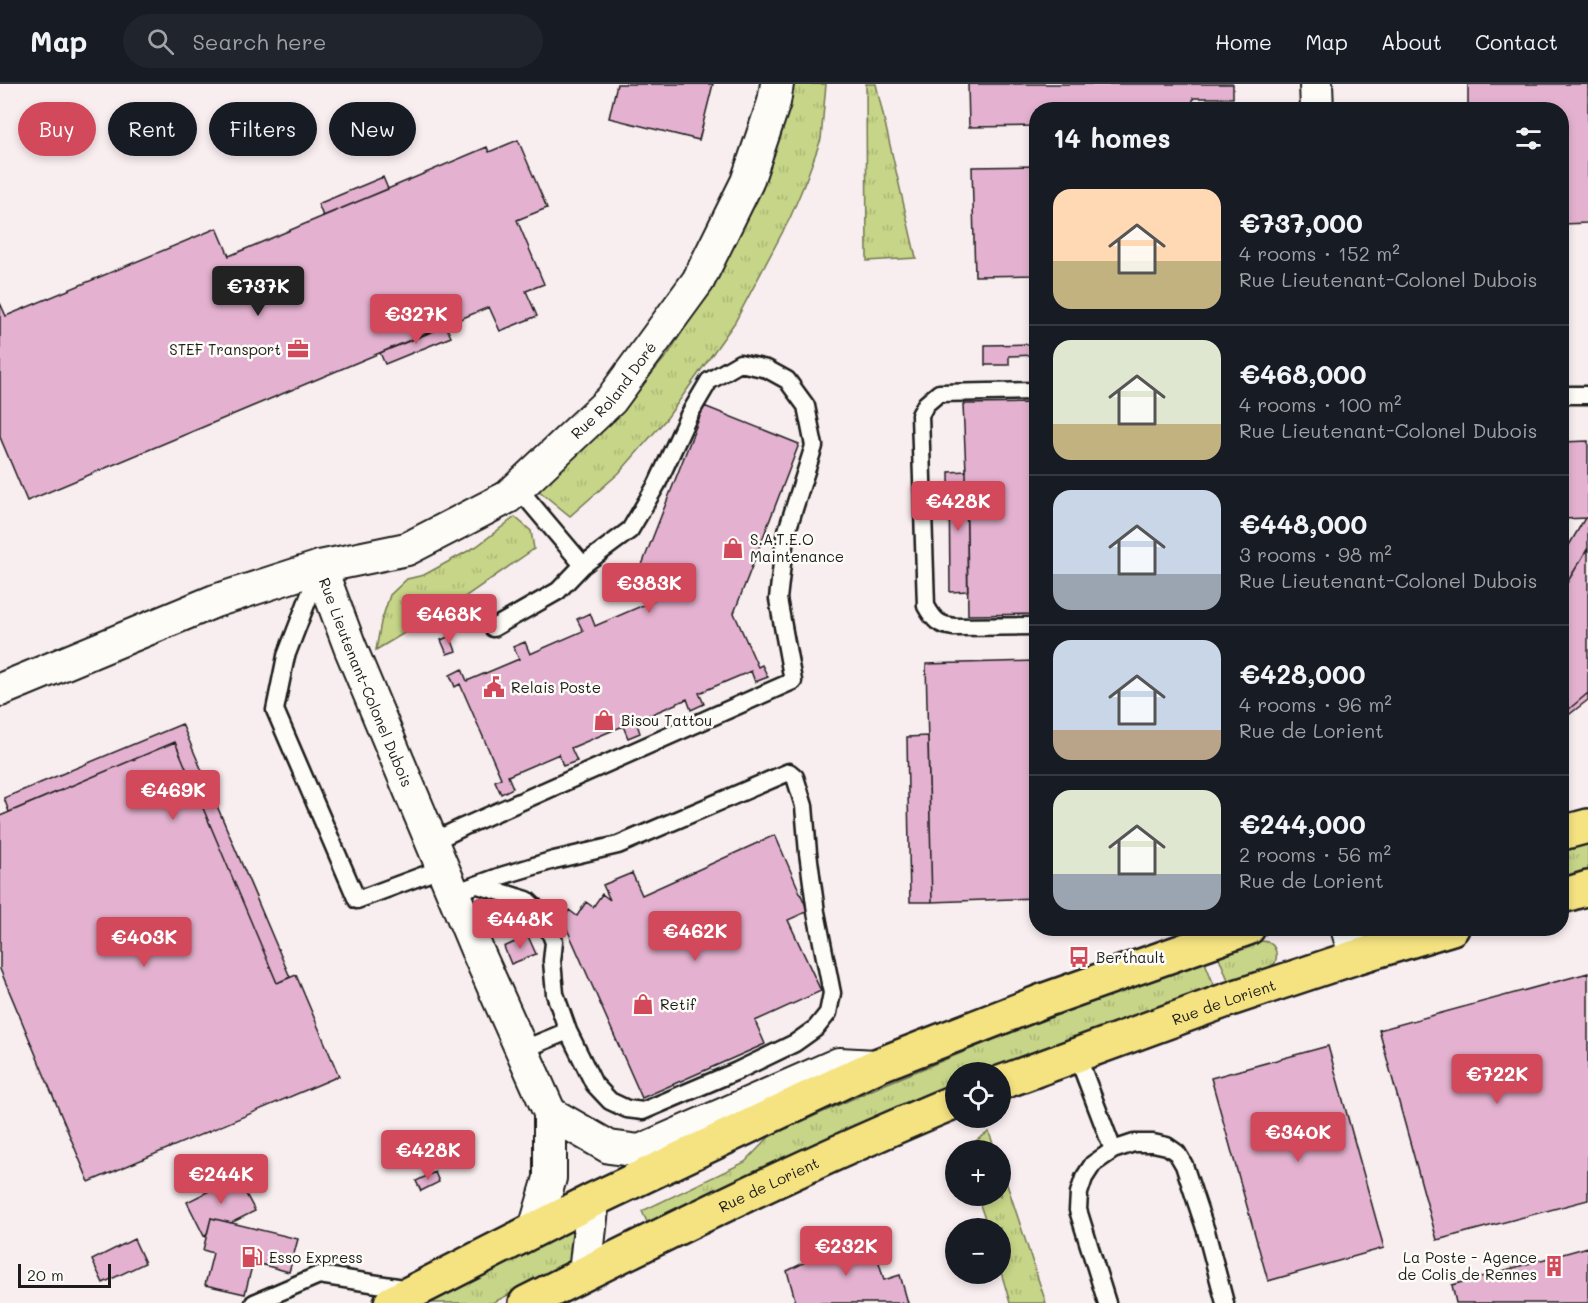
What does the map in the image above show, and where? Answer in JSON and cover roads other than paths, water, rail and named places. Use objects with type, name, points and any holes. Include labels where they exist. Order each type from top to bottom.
[{"type":"main road","points":[[1569,831],[1588,826]]},
{"type":"main road","points":[[1569,894],[1588,888]]},
{"type":"main road","points":[[404,1296],[593,1200],[876,1066],[1045,1000],[1225,936]]},
{"type":"main road","name":"Rue de Lorient","points":[[1011,1079],[1227,1000],[1352,943],[1399,936]]},
{"type":"main road","name":"Rue de Lorient","points":[[525,1303],[709,1212],[945,1106]]},
{"type":"street","name":"Rue Roland Doré","points":[[320,567],[408,549],[508,497],[611,400],[698,281],[747,182],[774,102],[777,84]]},
{"type":"street","points":[[1316,84],[1317,102]]},
{"type":"street","name":"Rue Lieutenant-Colonel Dubois","points":[[0,690],[215,601],[320,567],[350,647],[452,872],[477,950],[550,1113]]},
{"type":"street","points":[[550,1113],[609,1148],[640,1151],[839,1064],[876,1066]]},
{"type":"street","points":[[535,1229],[550,1178],[550,1113]]},
{"type":"street","points":[[585,1273],[593,1200]]},
{"type":"lane","points":[[452,872],[463,827],[793,681],[778,599],[785,537],[814,446],[806,406],[787,380],[767,369],[740,363],[709,381],[657,484],[630,530],[583,565],[558,591],[493,628]]},
{"type":"lane","points":[[1029,391],[939,393],[926,404],[920,415],[926,606],[936,621],[944,626],[1029,626]]},
{"type":"lane","points":[[1569,395],[1588,394]]},
{"type":"lane","points":[[518,488],[583,565]]},
{"type":"lane","points":[[320,567],[286,656],[275,710],[357,900],[452,872],[554,860],[618,845],[789,772],[795,777],[804,806],[816,912],[832,993],[828,1013],[816,1028],[795,1043],[737,1071],[643,1111],[627,1109],[610,1101],[594,1084],[568,1031],[555,994],[552,961],[554,942],[543,915],[527,900],[452,872]]},
{"type":"lane","points":[[522,1050],[568,1031]]},
{"type":"lane","points":[[1077,1055],[1113,1150]]},
{"type":"lane","points":[[1107,1303],[1078,1210],[1079,1193],[1084,1178],[1093,1164],[1113,1150],[1134,1143],[1167,1146],[1178,1153],[1206,1232],[1225,1303]]},
{"type":"lane","points":[[255,1303],[319,1275],[404,1296]]},
{"type":"place","name":"STEF Transport","points":[[298,349]]},
{"type":"place","name":"S.A.T.E.O Maintenance","points":[[733,548]]},
{"type":"place","name":"Relais Poste","points":[[494,687]]},
{"type":"place","name":"Bisou Tattou","points":[[604,720]]},
{"type":"place","name":"Berthault","points":[[1079,957]]},
{"type":"place","name":"Retif","points":[[643,1004]]},
{"type":"place","name":"Esso Express","points":[[252,1257]]},
{"type":"place","name":"La Poste - Agence de Colis de Rennes","points":[[1554,1266]]}]
